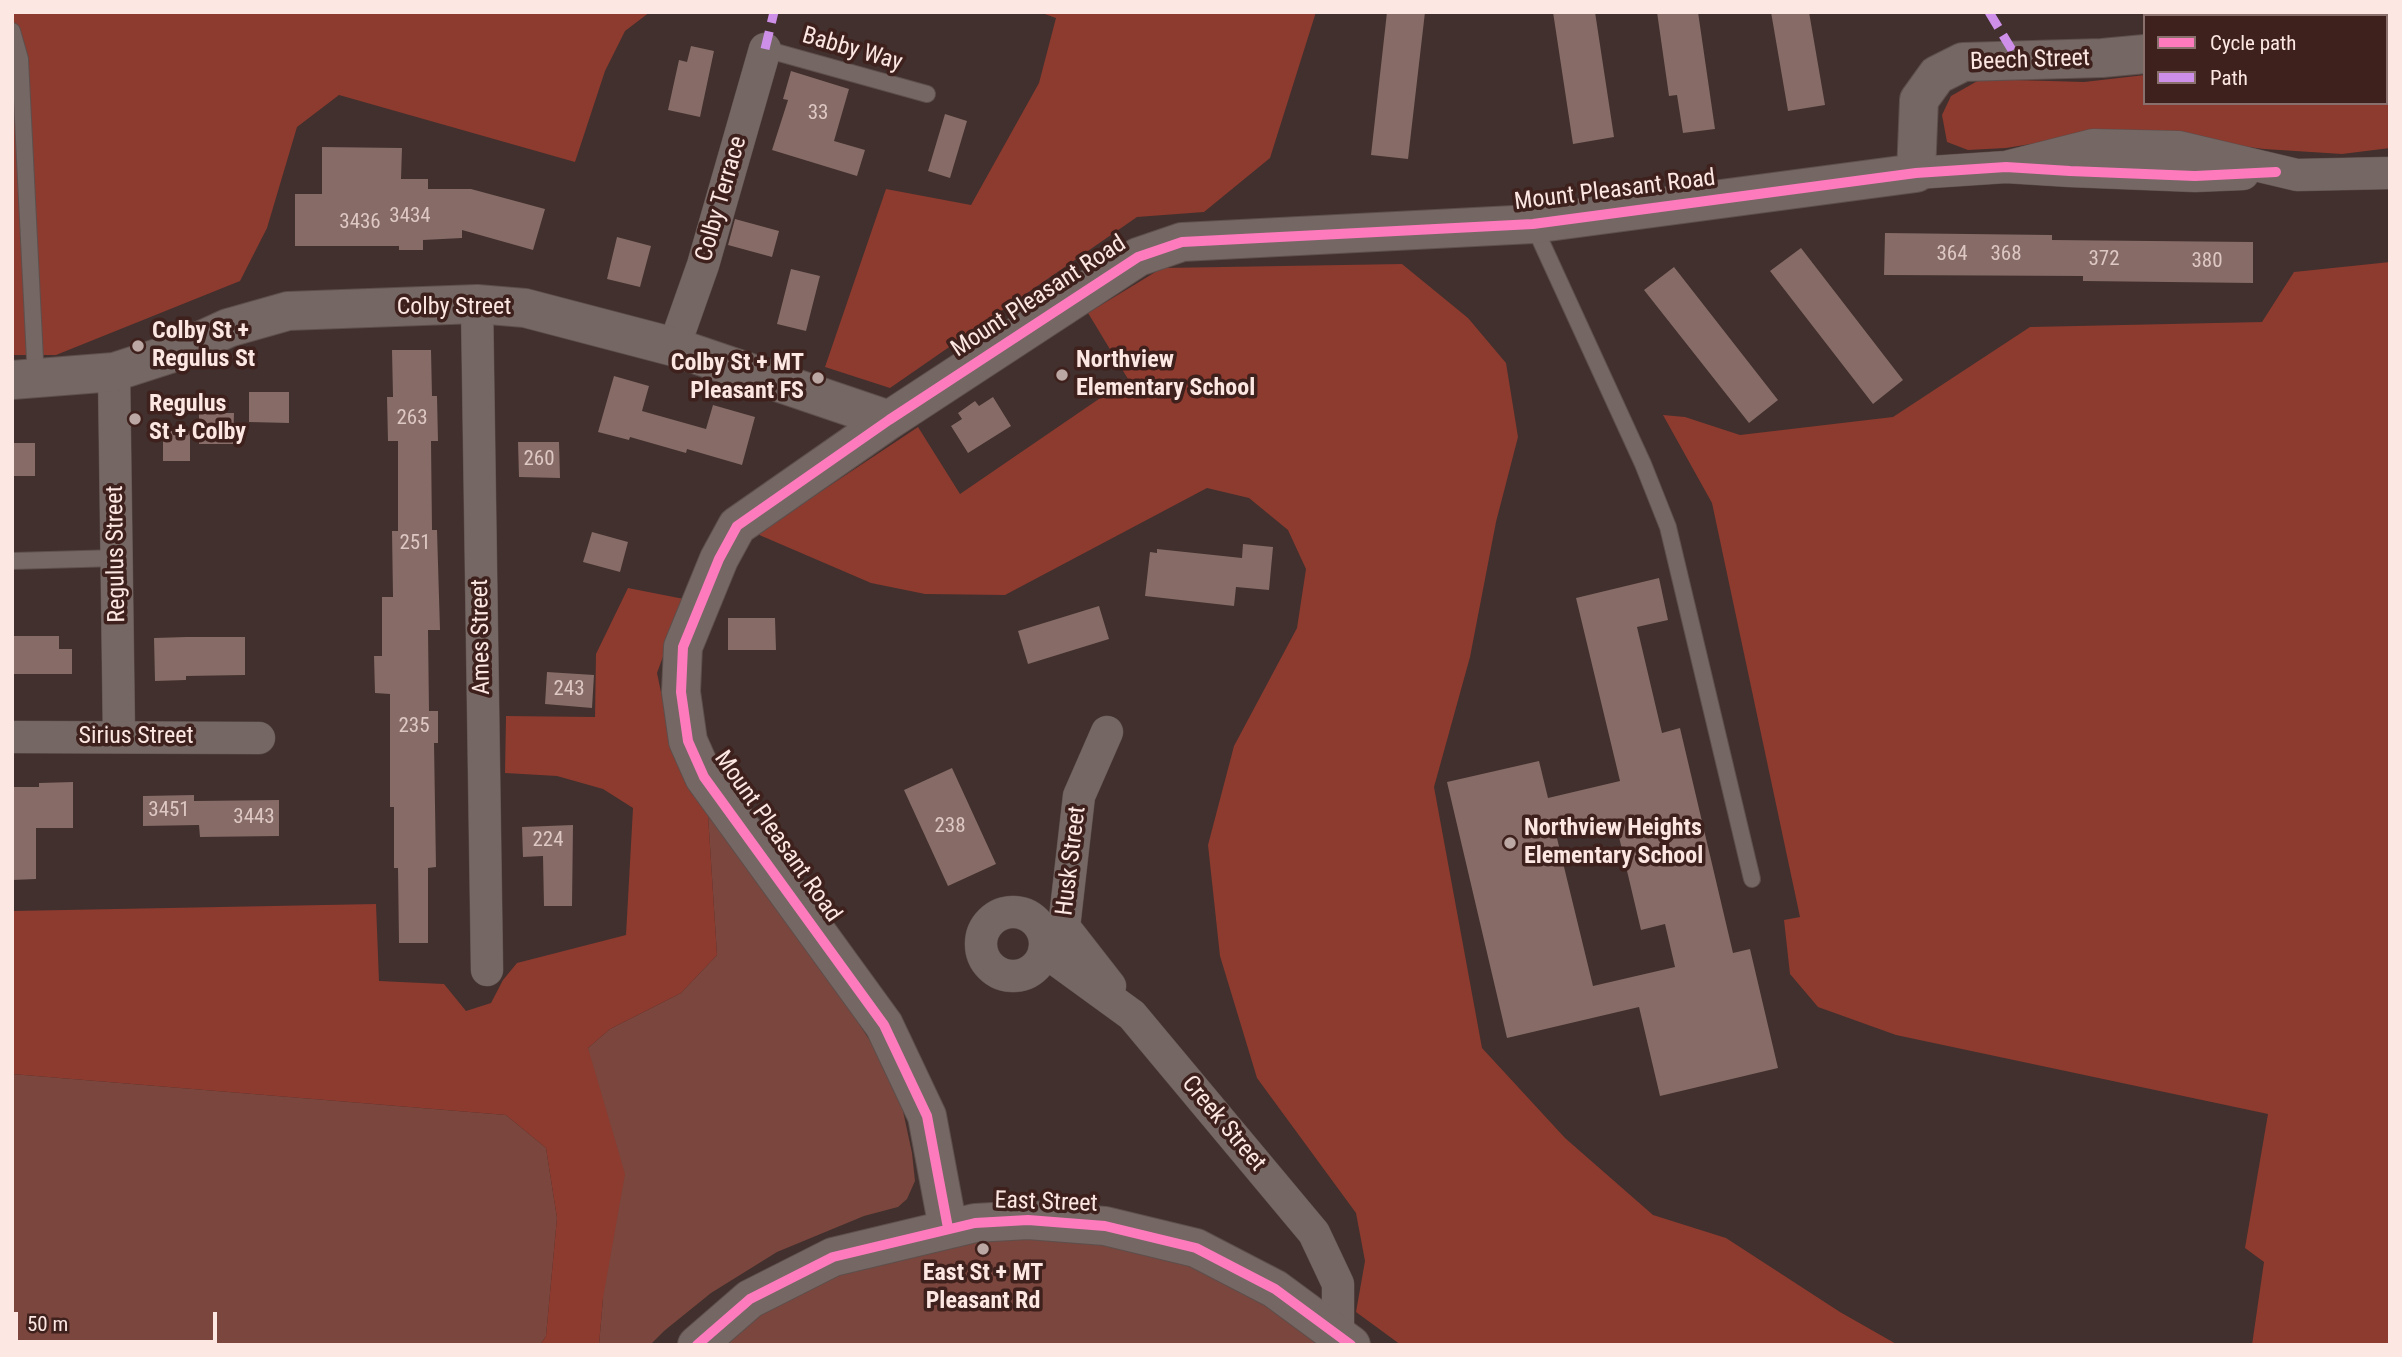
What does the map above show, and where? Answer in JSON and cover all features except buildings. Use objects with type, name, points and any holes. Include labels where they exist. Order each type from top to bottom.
[{"type":"street","name":"Colby Terrace","points":[[674,347],[703,265],[765,49]]},
{"type":"street","name":"Beech Street","points":[[1916,173],[1919,100],[1937,75],[1963,62],[2143,54]]},
{"type":"street","name":"Mount Pleasant Road","points":[[948,1228],[927,1116],[884,1025],[704,776],[688,741],[681,692],[683,647],[719,559],[737,526],[889,420],[1138,257],[1182,242],[1533,224],[1916,173],[2006,167],[2195,176],[2276,172],[2297,176],[2390,173]]},
{"type":"street","name":"Colby Street","points":[[24,380],[114,372],[176,352],[228,328],[288,311],[477,303],[525,308],[674,347],[889,420]]},
{"type":"street","name":"Ames Street","points":[[477,303],[487,970]]},
{"type":"street","name":"Regulus Street","points":[[114,372],[120,736]]},
{"type":"street","name":"Husk Street","points":[[1107,732],[1079,796],[1064,927],[1132,1015]]},
{"type":"street","name":"Sirius Street","points":[[12,737],[259,738]]},
{"type":"street","name":"Creek Street","points":[[1044,951],[1132,1015],[1314,1233],[1338,1284],[1344,1340]]},
{"type":"street","name":"East Street","points":[[697,1345],[750,1299],[833,1256],[975,1223],[1028,1220],[1105,1226],[1196,1248],[1275,1289],[1344,1340]]},
{"type":"lane","points":[[12,30],[20,59],[24,380]]},
{"type":"lane","name":"Babby Way","points":[[765,49],[927,94]]},
{"type":"lane","points":[[1533,224],[1643,464],[1668,527],[1752,879]]},
{"type":"lane","points":[[12,561],[117,558]]},
{"type":"shaded area","points":[[12,12],[650,12],[625,31],[605,71],[575,162],[339,95],[297,127],[267,228],[240,281],[56,355],[12,355]]},
{"type":"shaded area","points":[[1039,12],[1316,12],[1270,158],[1204,212],[1137,217],[890,388],[825,367],[886,189],[971,205],[1039,83],[1056,18]]},
{"type":"shaded area","points":[[2390,12],[2390,148],[2342,154],[2264,149],[2164,136],[2093,134],[2006,148],[1968,150],[1947,142],[1942,115],[1951,96],[1981,79],[2084,82],[2143,75],[2143,105],[2388,105],[2388,14],[2276,14]]},
{"type":"shaded area","points":[[2390,262],[2390,1345],[2252,1345],[2264,1262],[2245,1248],[2268,1114],[1896,1035],[1818,1007],[1790,974],[1784,920],[1800,917],[1712,503],[1663,415],[1685,417],[1740,435],[1893,417],[2030,327],[2262,322],[2294,272]]},
{"type":"shaded area","points":[[1402,264],[1468,318],[1506,363],[1518,437],[1496,522],[1470,657],[1434,787],[1482,1048],[1565,1138],[1653,1215],[1726,1238],[1840,1312],[1898,1345],[1401,1345],[1356,1312],[1365,1261],[1356,1213],[1257,1078],[1220,956],[1208,845],[1234,746],[1297,628],[1306,569],[1288,530],[1249,498],[1207,488],[1005,595],[925,594],[871,583],[757,534],[918,427],[960,494],[1128,379],[1088,313],[1162,268]]},
{"type":"shaded area","points":[[628,588],[684,599],[657,673],[675,759],[708,815],[717,955],[681,993],[610,1029],[588,1048],[625,1174],[603,1298],[599,1345],[540,1345],[546,1336],[557,1218],[546,1148],[506,1115],[12,1074],[12,911],[376,904],[379,981],[444,984],[466,1011],[491,1003],[503,980],[517,963],[626,935],[633,808],[603,789],[557,776],[505,773],[506,716],[595,717],[596,654]]},
{"type":"shaded area","points":[[708,815],[850,1010],[885,1064],[900,1097],[915,1181],[907,1199],[898,1207],[864,1216],[777,1252],[711,1293],[650,1345],[599,1345],[603,1298],[588,1048],[610,1029],[681,993],[717,955]]},
{"type":"shaded area","points":[[12,1074],[506,1115],[546,1148],[557,1218],[546,1336],[540,1345],[12,1345]]},
{"type":"shaded area","points":[[948,1228],[1196,1248],[1351,1345],[697,1345],[750,1299]]},
{"type":"marked path","points":[[765,49],[774,12]]},
{"type":"marked path","points":[[1989,12],[2018,60]]},
{"type":"cycle path","points":[[948,1228],[927,1116],[884,1025],[704,777],[688,741],[681,692],[683,647],[719,559],[737,526],[889,420],[1138,257],[1182,242],[1533,224],[1916,173],[2006,167],[2195,176],[2276,172]]},
{"type":"cycle path","points":[[697,1345],[750,1299],[833,1257],[975,1223],[1028,1220],[1105,1226],[1196,1248],[1275,1289],[1351,1345]]},
{"type":"place","name":"Colby St + Regulus St","points":[[138,346]]},
{"type":"place","name":"Northview Elementary School","points":[[1062,375]]},
{"type":"place","name":"Colby St + MT Pleasant FS","points":[[818,378]]},
{"type":"place","name":"Regulus St + Colby","points":[[135,419]]},
{"type":"place","name":"Northview Heights Elementary School","points":[[1510,843]]},
{"type":"place","name":"East St + MT Pleasant Rd","points":[[983,1249]]}]
